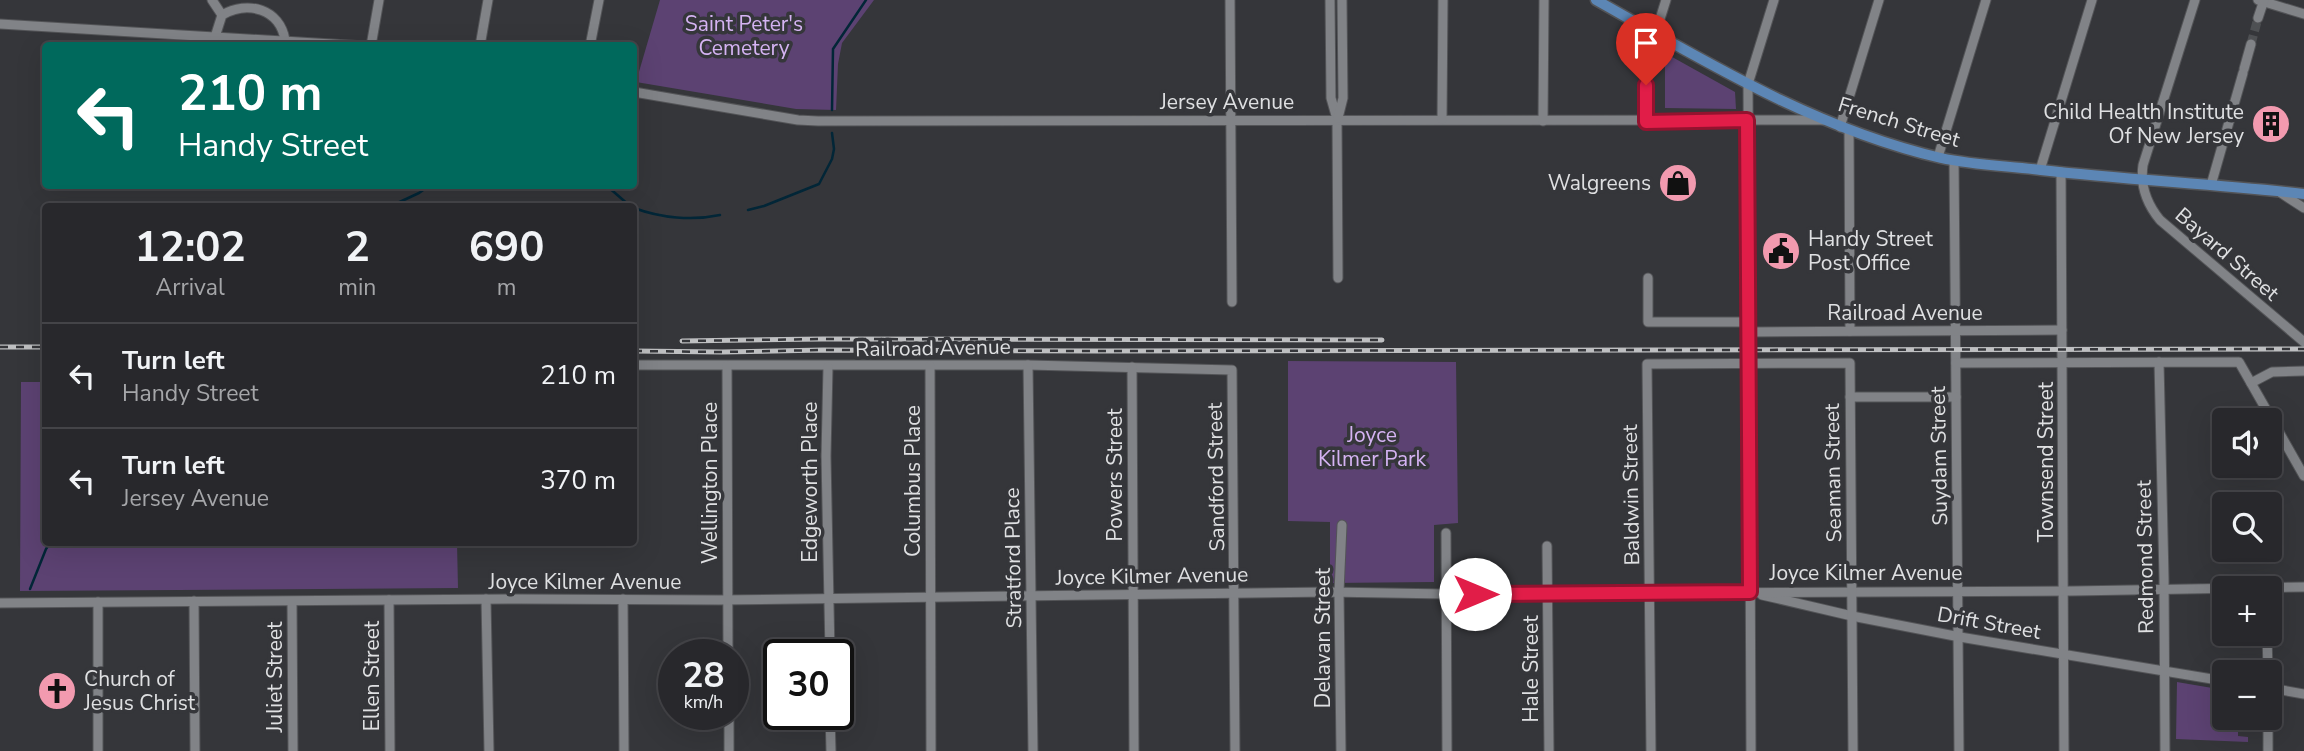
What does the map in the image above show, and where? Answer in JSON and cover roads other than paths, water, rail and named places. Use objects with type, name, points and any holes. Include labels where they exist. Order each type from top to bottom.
[{"type":"main road","name":"French Street","points":[[1596,0],[1748,84],[1824,120],[1844,129],[1938,157],[2143,181],[2304,194]]},
{"type":"street","points":[[212,0],[222,15]]},
{"type":"street","points":[[372,42],[379,0]]},
{"type":"street","points":[[481,42],[488,0]]},
{"type":"street","points":[[591,42],[598,0]]},
{"type":"street","points":[[1230,0],[1232,302]]},
{"type":"street","points":[[1330,0],[1331,98],[1337,119],[1338,278]]},
{"type":"street","points":[[1337,119],[1343,98],[1342,0]]},
{"type":"street","points":[[1442,120],[1443,0]]},
{"type":"street","points":[[1544,0],[1544,121]]},
{"type":"street","points":[[1646,122],[1646,42],[1660,19],[1666,0]]},
{"type":"street","points":[[1751,751],[1748,84],[1774,0]]},
{"type":"street","points":[[1850,331],[1844,129],[1880,0]]},
{"type":"street","points":[[1938,157],[1986,0]]},
{"type":"street","points":[[2040,170],[2092,0]]},
{"type":"street","points":[[2143,181],[2143,165],[2195,0]]},
{"type":"street","points":[[2258,18],[2262,1],[2304,14]]},
{"type":"street","points":[[215,37],[222,15],[249,3],[272,15],[282,27],[285,40]]},
{"type":"street","points":[[0,24],[312,42]]},
{"type":"street","points":[[2211,185],[2251,44]]},
{"type":"street","name":"Jersey Avenue","points":[[637,93],[798,120],[818,121],[1824,120]]},
{"type":"street","name":"Suydam Street","points":[[1954,160],[1959,751]]},
{"type":"street","name":"Townsend Street","points":[[2061,172],[2064,751]]},
{"type":"street","name":"Bayard Street","points":[[2143,181],[2146,198],[2160,220],[2304,342]]},
{"type":"street","points":[[2276,191],[2304,208]]},
{"type":"street","name":"Railroad Avenue","points":[[1648,278],[1648,322],[1850,331],[2062,330]]},
{"type":"street","name":"Seaman Street","points":[[1749,362],[1850,363],[1853,751]]},
{"type":"street","name":"Baldwin Street","points":[[1651,751],[1647,364],[1749,362]]},
{"type":"street","name":"Redmond Street","points":[[2159,362],[2166,672],[2165,751]]},
{"type":"street","points":[[1956,363],[2239,362],[2304,476]]},
{"type":"street","name":"Railroad Avenue","points":[[637,365],[1028,365],[1232,370]]},
{"type":"street","name":"Stratford Place","points":[[1028,365],[1033,751]]},
{"type":"street","name":"Wellington Place","points":[[727,366],[728,639]]},
{"type":"street","name":"Columbus Place","points":[[930,366],[931,751]]},
{"type":"street","name":"Edgeworth Place","points":[[828,367],[826,456],[830,639]]},
{"type":"street","name":"Powers Street","points":[[1132,367],[1134,751]]},
{"type":"street","name":"Sandford Street","points":[[1232,370],[1235,751]]},
{"type":"street","points":[[2251,383],[2273,372],[2304,371]]},
{"type":"street","points":[[1850,397],[1956,397]]},
{"type":"street","name":"Delavan Street","points":[[1341,751],[1339,592],[1342,525]]},
{"type":"street","points":[[1446,533],[1447,751]]},
{"type":"street","name":"Hale Street","points":[[1547,545],[1549,751]]},
{"type":"street","name":"Joyce Kilmer Avenue","points":[[2282,588],[2304,587]]},
{"type":"street","name":"Joyce Kilmer Avenue","points":[[0,605],[194,601],[729,599],[1339,592],[1446,594],[2212,589]]},
{"type":"street","name":"Drift Street","points":[[1750,592],[1960,637],[2212,679]]},
{"type":"street","points":[[486,599],[489,751]]},
{"type":"street","points":[[623,599],[624,751]]},
{"type":"street","name":"Ellen Street","points":[[389,600],[390,751]]},
{"type":"street","points":[[194,601],[195,751]]},
{"type":"street","points":[[98,602],[98,751]]},
{"type":"street","name":"Juliet Street","points":[[292,602],[293,751]]},
{"type":"street","points":[[2282,690],[2304,694]]},
{"type":"street","points":[[729,730],[729,751]]},
{"type":"street","points":[[830,730],[831,751]]},
{"type":"street","points":[[2268,730],[2268,751]]},
{"type":"waterway","points":[[832,110],[833,49],[866,0]]},
{"type":"waterway","points":[[748,210],[819,184],[832,159],[832,133]]},
{"type":"waterway","points":[[397,203],[425,189]]},
{"type":"waterway","points":[[610,189],[627,203]]},
{"type":"waterway","points":[[637,209],[677,218],[720,215]]},
{"type":"waterway","points":[[30,589],[48,546]]},
{"type":"tunnel","points":[[2251,44],[2258,18]]},
{"type":"railway","points":[[682,341],[1382,340]]},
{"type":"railway","points":[[0,347],[42,347]]},
{"type":"railway","points":[[637,351],[2304,349]]},
{"type":"place","name":"Child Health Institute Of New Jersey","points":[[2271,124]]},
{"type":"place","name":"Walgreens","points":[[1678,183]]},
{"type":"place","name":"Handy Street Post Office","points":[[1781,251]]},
{"type":"place","name":"Church of Jesus Christ","points":[[57,691]]},
{"type":"park label","name":"Saint Peter's Cemetery","points":[[744,36]]},
{"type":"park label","name":"Joyce Kilmer Park","points":[[1372,447]]}]
